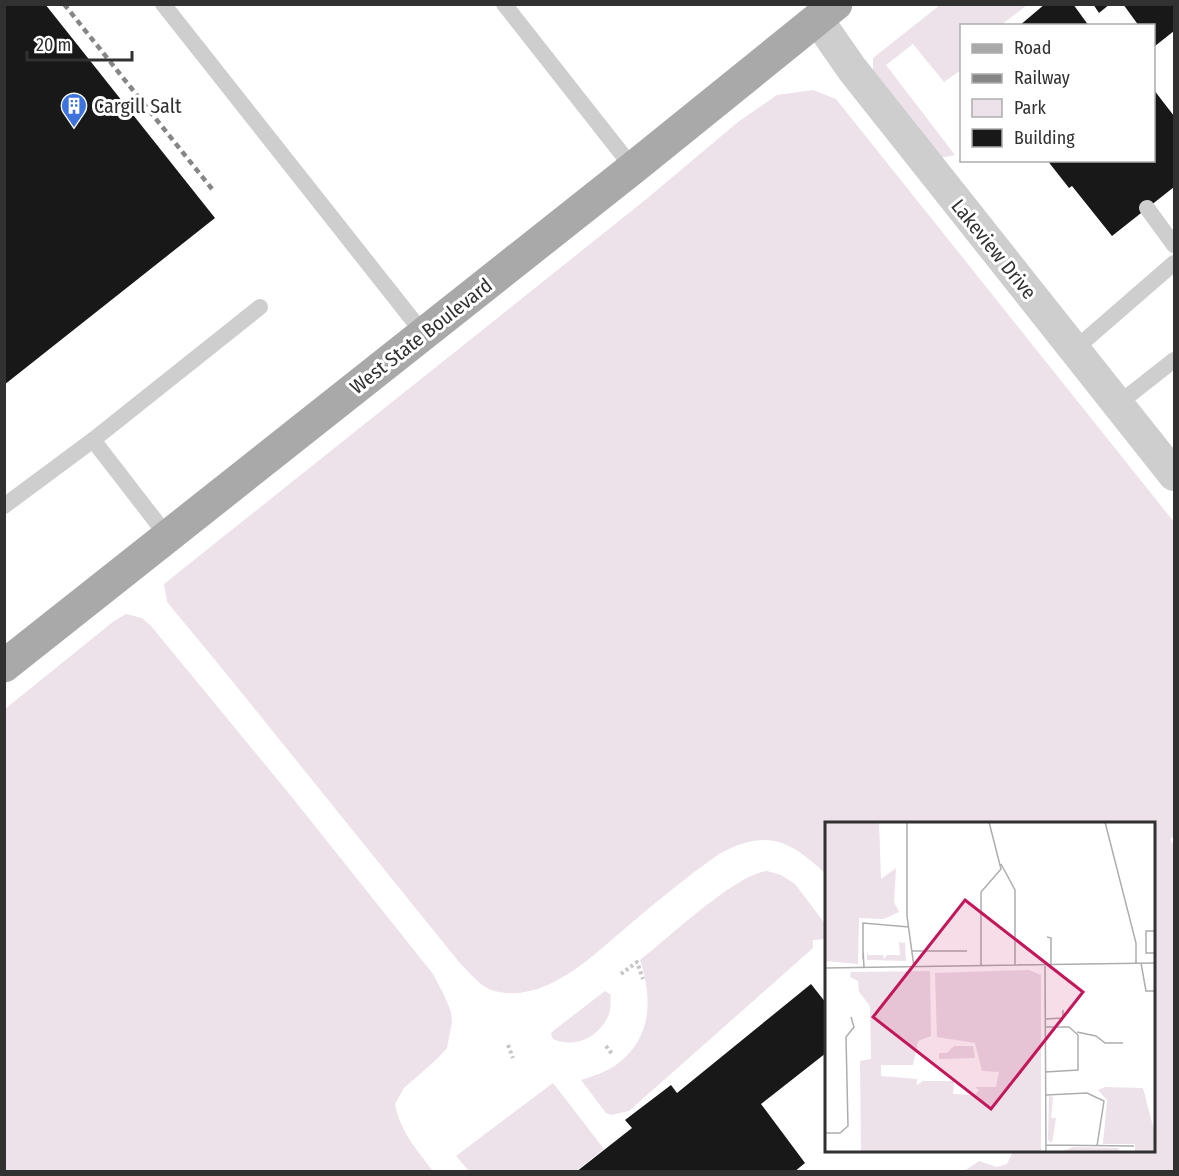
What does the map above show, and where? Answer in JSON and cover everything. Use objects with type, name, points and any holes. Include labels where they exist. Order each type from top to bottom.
[{"type":"main road","name":"West State Boulevard","points":[[6,662],[168,537],[827,12]]},
{"type":"street","name":"Lakeview Drive","points":[[827,12],[852,69],[1174,475]]},
{"type":"lane","points":[[163,4],[423,333]]},
{"type":"lane","points":[[504,4],[633,168]]},
{"type":"lane","points":[[1147,208],[1174,245]]},
{"type":"lane","points":[[1075,350],[1174,262]]},
{"type":"lane","points":[[4,506],[93,440],[260,307]]},
{"type":"lane","points":[[1118,404],[1174,360]]},
{"type":"lane","points":[[93,440],[168,537]]},
{"type":"path","points":[[621,974],[637,962],[643,979]]},
{"type":"path","points":[[507,1045],[513,1058]]},
{"type":"path","points":[[606,1046],[612,1054]]},
{"type":"green space","points":[[940,5],[1027,5],[1002,24],[960,24],[960,71],[944,82],[913,44],[886,65],[955,155],[940,158],[873,73],[873,58]]},
{"type":"green space","points":[[813,90],[836,99],[1174,522],[1174,836],[1170,839],[1174,845],[1174,1171],[964,1171],[979,1161],[997,1167],[1007,1164],[1013,1152],[1155,1152],[1155,822],[825,822],[825,873],[789,846],[764,840],[750,841],[719,854],[707,862],[584,962],[551,984],[514,993],[494,991],[479,983],[459,962],[167,602],[164,584],[644,201],[738,122],[777,95]]},
{"type":"green space","points":[[126,614],[142,618],[151,626],[433,974],[451,1012],[452,1022],[447,1048],[404,1088],[395,1104],[405,1132],[433,1171],[5,1171],[5,709],[114,621]]},
{"type":"green space","points":[[767,871],[781,875],[795,884],[825,924],[825,939],[813,940],[813,948],[629,1111],[611,1115],[606,1113],[581,1080],[616,1065],[628,1055],[643,1031],[648,1004],[640,960],[721,895],[754,875]]},
{"type":"green space","points":[[605,991],[611,995],[610,1009],[600,1029],[578,1042],[561,1042],[553,1039],[551,1034],[553,1031]]},
{"type":"green space","points":[[553,1083],[604,1149],[576,1171],[469,1171],[456,1156]]},
{"type":"building","name":"Cargill Salt","points":[[4,4],[45,4],[215,218],[4,385]]},
{"type":"building","points":[[1045,4],[1073,4],[1088,24],[1021,24]]},
{"type":"building","points":[[1093,4],[1110,4],[1099,13]]},
{"type":"building","points":[[1123,4],[1174,4],[1174,31],[1155,46],[1155,24],[1138,24]]},
{"type":"building","points":[[1155,91],[1174,116],[1174,187],[1112,236],[1072,186],[1069,188],[1049,162],[1155,162]]},
{"type":"building","points":[[811,984],[825,1002],[825,1054],[761,1104],[805,1163],[794,1172],[576,1172],[632,1128],[625,1120],[671,1085],[677,1093]]},
{"type":"railway","points":[[64,4],[212,189]]},
{"type":"place","name":"Cargill Salt","points":[[74,129]]}]
